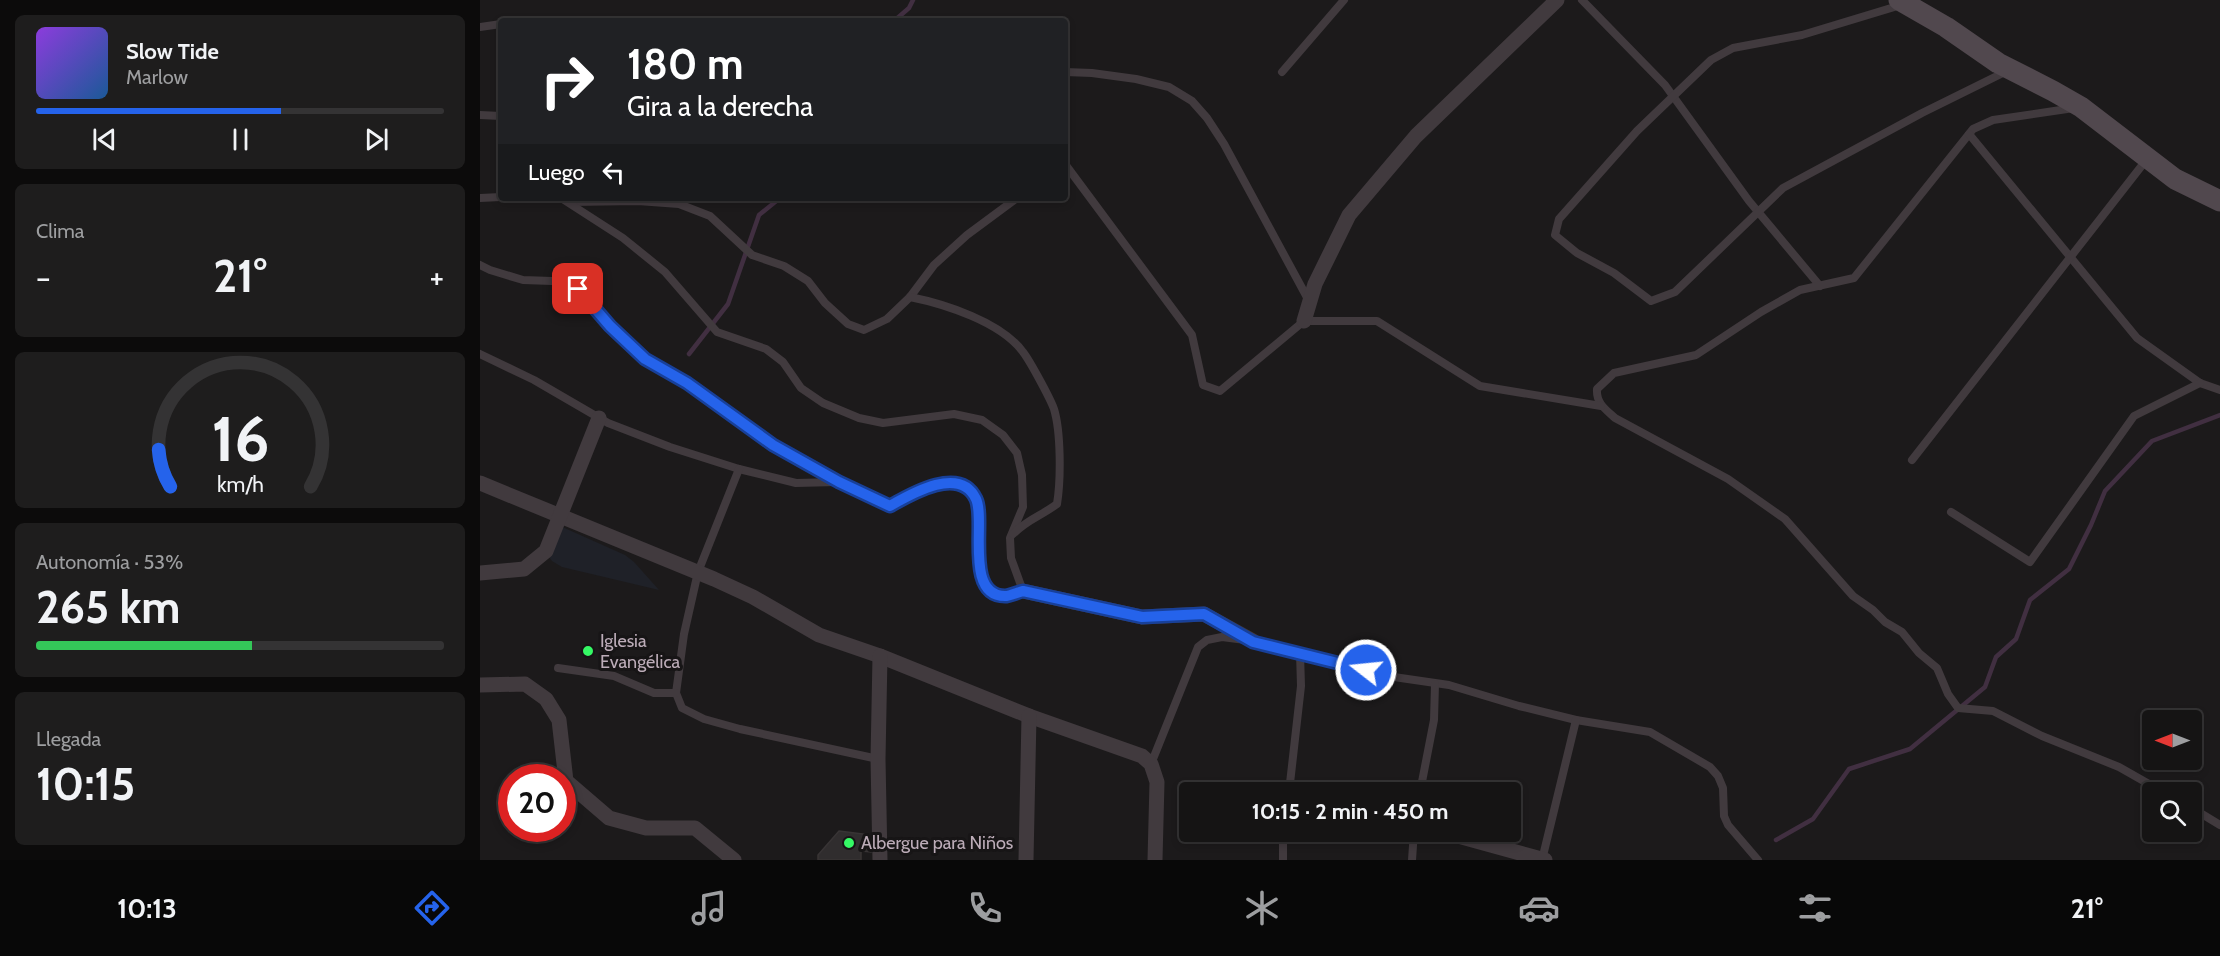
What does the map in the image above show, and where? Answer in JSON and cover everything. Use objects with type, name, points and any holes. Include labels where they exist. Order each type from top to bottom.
[{"type":"street","points":[[1304,321],[1309,301],[1324,264],[1349,215],[1416,136],[1557,0]]},
{"type":"street","points":[[1902,2],[1946,27],[1998,63],[2081,107],[2175,179],[2220,201]]},
{"type":"street","points":[[480,573],[517,571],[533,563],[546,551],[599,418]]},
{"type":"street","points":[[480,483],[698,572],[753,597],[819,635],[880,656],[1029,716],[1142,756],[1151,764],[1157,782],[1155,860]]},
{"type":"street","points":[[1023,591],[1142,617],[1204,614],[1253,642]]},
{"type":"street","points":[[880,656],[878,759],[880,860]]},
{"type":"street","points":[[480,685],[525,684],[546,699],[559,720],[566,782],[609,818],[646,828],[695,828],[734,860]]},
{"type":"street","points":[[1026,860],[1029,716]]},
{"type":"street","points":[[1479,842],[1543,860]]},
{"type":"lane","points":[[1282,72],[1344,0]]},
{"type":"lane","points":[[1582,0],[1665,85],[1758,211],[1820,286]]},
{"type":"lane","points":[[1902,2],[1802,35],[1733,48],[1711,60],[1637,131],[1559,219],[1555,235],[1577,254],[1614,273],[1651,301],[1675,292],[1783,188],[1922,112],[2011,69]]},
{"type":"lane","points":[[480,27],[498,24]]},
{"type":"lane","points":[[1068,72],[1136,79],[1169,87],[1192,101],[1207,118],[1224,144],[1309,301]]},
{"type":"lane","points":[[1601,406],[1597,389],[1614,373],[1696,355],[1761,312],[1800,290],[1854,278],[1973,129],[1993,120],[2081,107]]},
{"type":"lane","points":[[480,115],[498,116]]},
{"type":"lane","points":[[1969,134],[2137,338],[2200,383],[2220,390]]},
{"type":"lane","points":[[1912,459],[2148,158]]},
{"type":"lane","points":[[1068,168],[1192,335],[1203,385],[1220,391],[1304,321],[1377,321],[1480,386],[1601,406],[1616,418],[1647,436],[1728,479],[1785,519],[1853,596],[1885,622],[1902,632],[1919,653],[1937,668],[1948,694],[1958,708],[1993,711],[2042,736],[2120,767],[2146,782]]},
{"type":"lane","points":[[480,198],[498,196]]},
{"type":"lane","points":[[480,265],[523,280],[552,281],[578,289],[610,326],[645,359],[687,383],[773,445],[839,482],[890,506],[932,486],[948,482],[966,487],[976,499],[978,549],[983,582],[992,591],[1004,596],[1023,591],[1011,558],[1010,538],[1023,507],[1022,475],[1017,453],[1003,435],[982,420],[954,414],[883,423],[859,418],[823,403],[801,388],[783,363],[766,349],[717,332],[665,272],[623,238],[566,201]]},
{"type":"lane","points":[[638,201],[679,204],[710,216],[752,255],[783,266],[808,281],[825,303],[848,324],[864,330],[887,319],[910,297],[934,266],[968,235],[1013,201]]},
{"type":"lane","points":[[910,297],[965,312],[1002,333],[1023,351],[1054,408],[1060,486],[1057,504],[1044,514],[1026,522],[1010,538]]},
{"type":"lane","points":[[480,354],[534,380],[599,418],[670,447],[739,469],[796,483],[839,482]]},
{"type":"lane","points":[[1951,512],[2030,561],[2134,416],[2200,383]]},
{"type":"lane","points":[[739,469],[698,572],[684,634],[676,693],[682,708],[704,719],[878,759]]},
{"type":"lane","points":[[1151,764],[1198,647],[1207,640],[1222,637],[1300,653],[1387,676],[1449,685],[1576,720],[1650,732],[1710,767],[1718,776],[1723,788],[1724,816],[1728,825],[1758,860]]},
{"type":"lane","points":[[1290,782],[1300,686],[1300,653]]},
{"type":"lane","points":[[558,668],[614,676],[654,693],[676,693]]},
{"type":"lane","points":[[1422,782],[1434,720],[1435,684]]},
{"type":"lane","points":[[1543,860],[1576,720]]},
{"type":"lane","points":[[2202,814],[2220,825]]},
{"type":"lane","points":[[1283,842],[1283,860]]},
{"type":"lane","points":[[1412,860],[1413,842]]},
{"type":"shaded area","points":[[560,526],[625,555],[659,590],[562,567],[552,561],[549,557]]},
{"type":"building","name":"Albergue para Niños","points":[[839,831],[870,835],[871,852],[861,851],[861,860],[818,860],[818,855]]},
{"type":"waterway","points":[[897,18],[909,8],[913,0]]},
{"type":"waterway","points":[[689,354],[728,304],[759,215],[776,201]]},
{"type":"waterway","points":[[1776,840],[1813,819],[1849,769],[1910,749],[1985,687],[1996,657],[2016,639],[2030,600],[2069,569],[2105,491],[2152,441],[2220,415]]},
{"type":"place","name":"Iglesia Evangélica","points":[[588,651]]},
{"type":"place","name":"Albergue para Niños","points":[[849,843]]},
{"type":"route","points":[[578,289],[610,326],[645,359],[687,383],[773,445],[839,482],[890,506],[932,486],[948,482],[966,487],[976,499],[980,568],[983,582],[992,591],[1004,596],[1023,591],[1142,617],[1204,614],[1253,642],[1366,670]]}]
